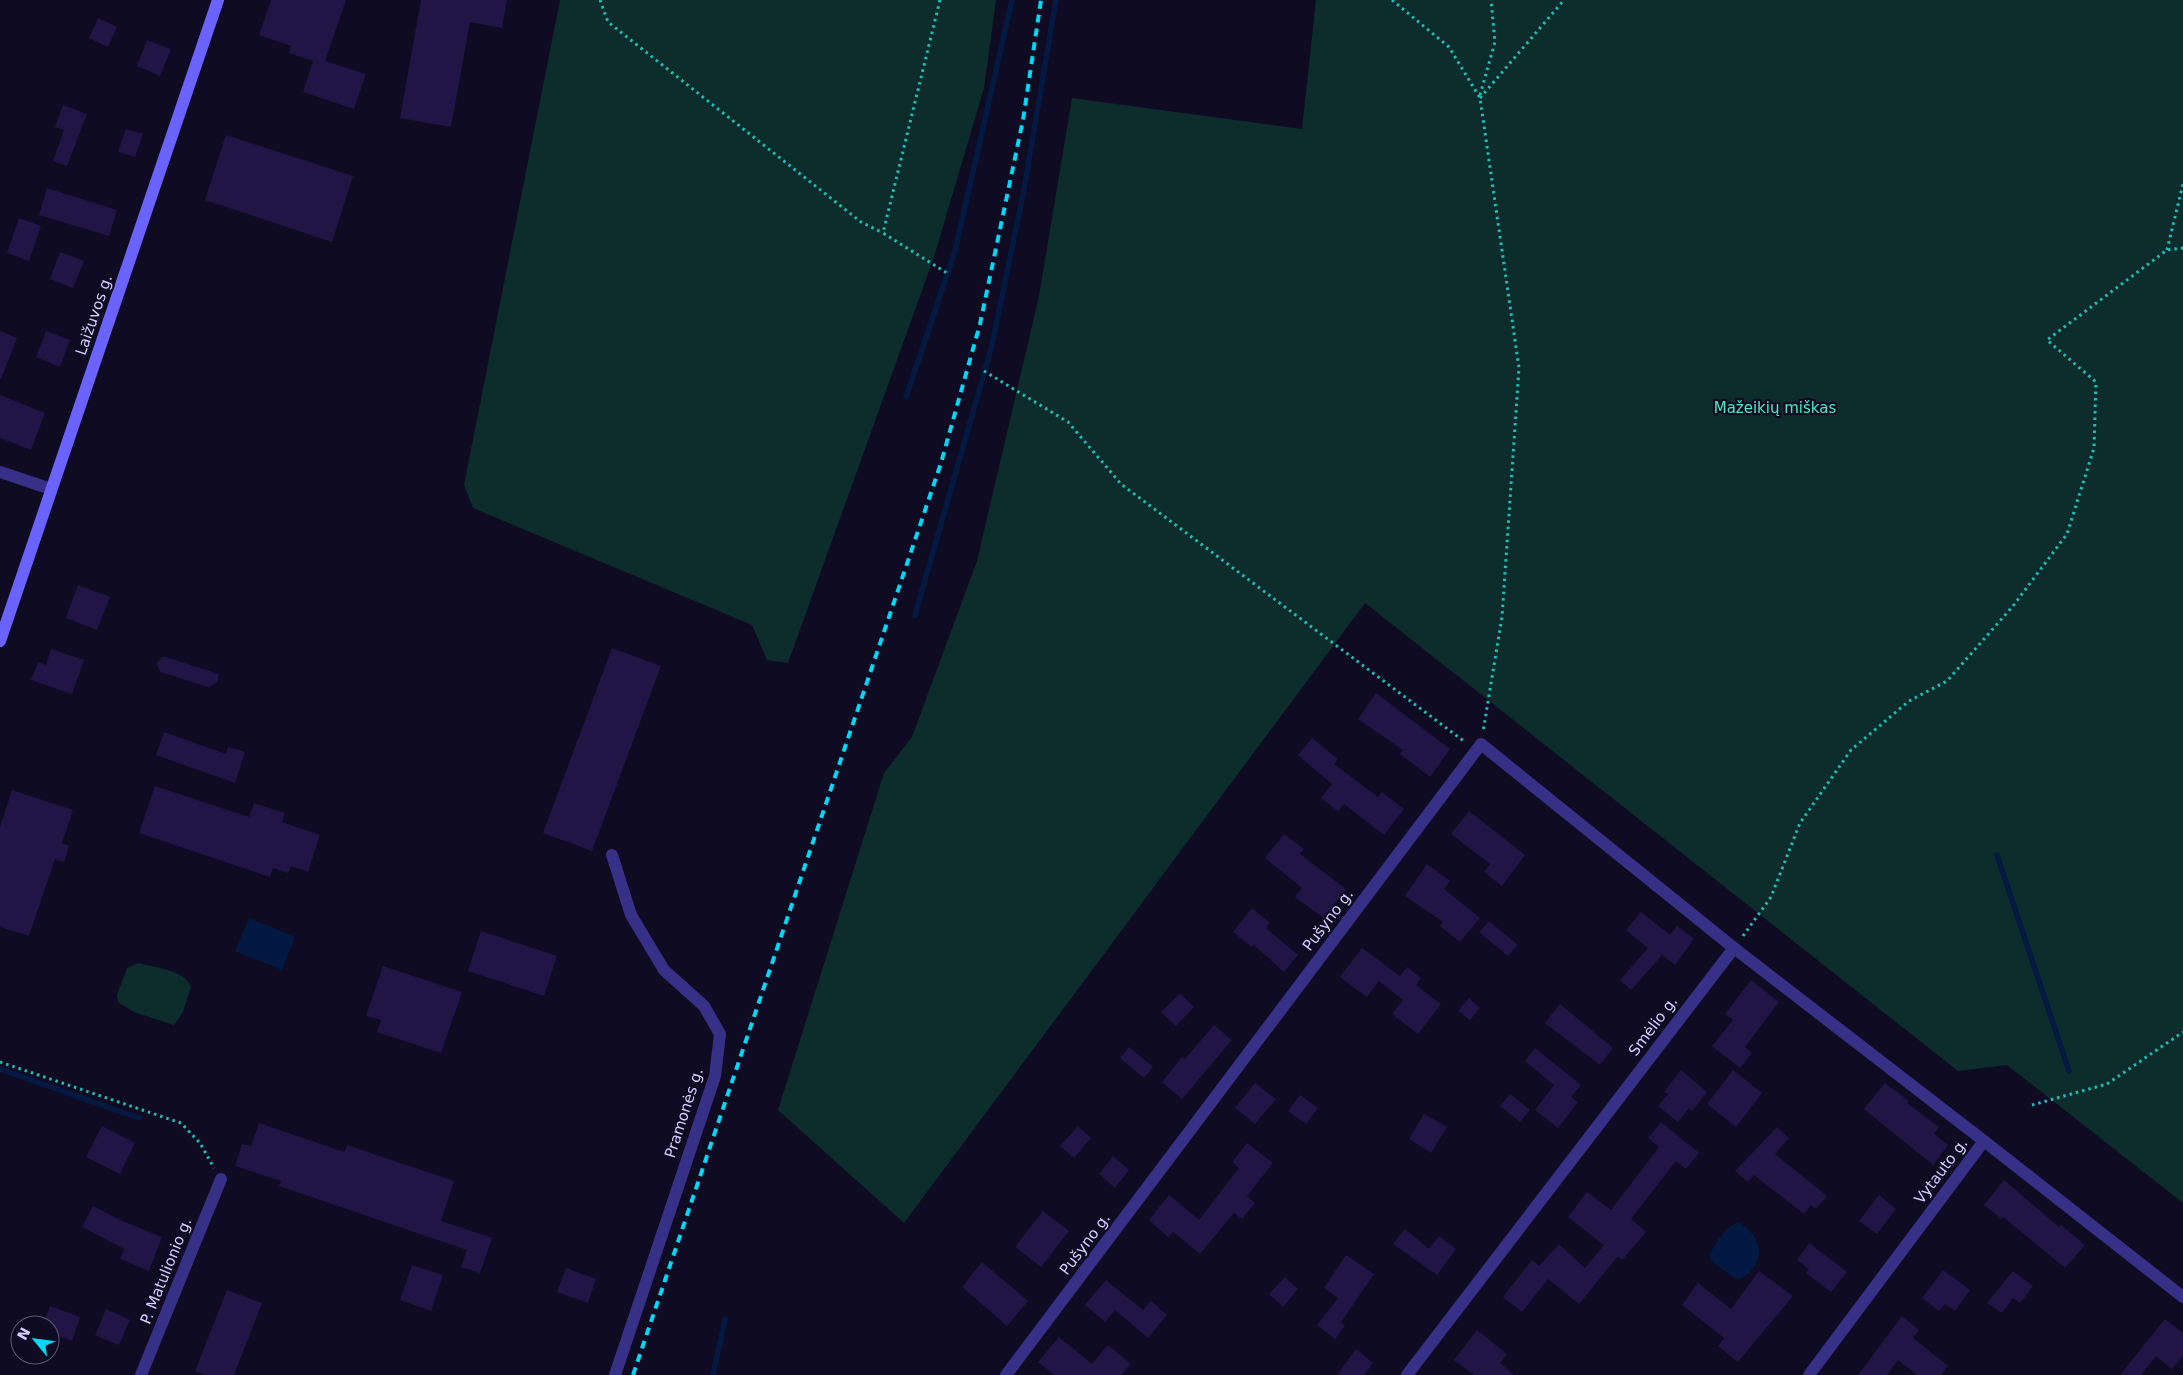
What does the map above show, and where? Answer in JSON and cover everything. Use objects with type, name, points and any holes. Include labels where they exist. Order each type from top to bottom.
[{"type":"main road","name":"Laižuvos g.","points":[[0,641],[218,0]]},
{"type":"street","points":[[0,472],[52,489]]},
{"type":"street","points":[[1479,747],[1734,948],[1984,1141]]},
{"type":"street","name":"Pušyno g.","points":[[1006,1375],[1479,747]]},
{"type":"street","name":"Pramonės g.","points":[[612,855],[631,915],[664,970],[704,1006],[720,1034],[715,1076],[616,1375]]},
{"type":"street","name":"Smėlio g.","points":[[1407,1375],[1734,948]]},
{"type":"street","name":"Vytauto g.","points":[[1809,1375],[1984,1141],[2183,1297]]},
{"type":"street","name":"P. Matulionio g.","points":[[141,1375],[220,1179]]},
{"type":"path","points":[[600,0],[608,22],[861,222],[883,233],[947,273]]},
{"type":"path","points":[[883,233],[940,0]]},
{"type":"path","points":[[984,371],[1068,422],[1121,484],[1479,747],[1502,618],[1519,368],[1480,98],[1449,47],[1392,0]]},
{"type":"path","points":[[1480,98],[1495,42],[1491,0]]},
{"type":"path","points":[[1480,98],[1564,0]]},
{"type":"path","points":[[2167,250],[2183,184]]},
{"type":"path","points":[[1734,948],[1771,898],[1800,823],[1851,750],[1909,701],[1947,681],[2013,606],[2067,534],[2094,448],[2096,382],[2048,340],[2167,250],[2183,248]]},
{"type":"path","points":[[2032,1106],[2107,1084],[2183,1032]]},
{"type":"path","points":[[0,1062],[181,1124],[200,1143],[220,1179]]},
{"type":"green space","points":[[560,0],[996,0],[984,88],[934,257],[788,663],[767,660],[752,625],[473,508],[464,485]]},
{"type":"green space","name":"Mažeikių miškas","points":[[1316,0],[2183,0],[2183,1203],[2007,1065],[1958,1071],[1365,603],[904,1223],[778,1110],[884,773],[912,737],[977,561],[1039,296],[1072,98],[1302,129]]},
{"type":"green space","points":[[139,963],[176,973],[182,976],[191,987],[183,1012],[174,1025],[134,1012],[118,1002],[117,995],[127,968]]},
{"type":"water","points":[[249,918],[295,937],[282,970],[235,951]]},
{"type":"water","points":[[1738,1222],[1753,1235],[1758,1243],[1759,1251],[1754,1267],[1738,1280],[1712,1262],[1709,1255],[1724,1232]]},
{"type":"building","points":[[271,0],[346,0],[325,61],[366,74],[354,109],[303,92],[313,61],[289,53],[291,46],[259,35]]},
{"type":"building","points":[[421,0],[507,0],[502,28],[470,22],[451,127],[400,118]]},
{"type":"building","points":[[98,18],[117,27],[108,47],[89,38]]},
{"type":"building","points":[[147,40],[171,49],[160,76],[137,66]]},
{"type":"building","points":[[63,105],[87,114],[67,166],[53,161],[64,130],[55,127]]},
{"type":"building","points":[[126,129],[143,134],[135,157],[118,152]]},
{"type":"building","points":[[226,135],[353,176],[332,242],[205,200]]},
{"type":"building","points":[[47,188],[117,210],[109,236],[39,215]]},
{"type":"building","points":[[19,218],[41,226],[29,261],[7,253]]},
{"type":"building","points":[[60,252],[84,261],[73,288],[50,279]]},
{"type":"building","points":[[0,331],[17,338],[1,379],[0,379]]},
{"type":"building","points":[[46,331],[70,340],[60,367],[36,357]]},
{"type":"building","points":[[0,395],[45,413],[31,450],[0,438]]},
{"type":"building","points":[[78,585],[110,597],[97,630],[66,618]]},
{"type":"building","points":[[612,648],[661,666],[592,851],[543,833]]},
{"type":"building","points":[[51,649],[84,660],[72,694],[31,680],[38,662],[46,665]]},
{"type":"building","points":[[162,657],[219,674],[217,683],[208,687],[161,672],[157,663]]},
{"type":"building","points":[[1376,693],[1450,749],[1430,777],[1400,754],[1403,750],[1358,719]]},
{"type":"building","points":[[164,732],[226,754],[228,747],[245,752],[235,783],[156,755]]},
{"type":"building","points":[[1312,738],[1338,759],[1334,764],[1378,797],[1382,792],[1404,809],[1384,835],[1344,804],[1338,811],[1321,798],[1332,784],[1298,755]]},
{"type":"building","points":[[155,786],[249,817],[254,803],[285,813],[282,822],[320,835],[308,872],[291,866],[288,873],[273,868],[270,877],[139,833]]},
{"type":"building","points":[[12,790],[73,810],[62,843],[69,846],[64,862],[55,859],[29,936],[0,927],[0,827]]},
{"type":"building","points":[[1469,811],[1525,855],[1502,886],[1484,872],[1490,864],[1451,834]]},
{"type":"building","points":[[1284,834],[1304,849],[1300,854],[1346,889],[1324,918],[1295,897],[1302,888],[1265,858]]},
{"type":"building","points":[[1427,864],[1450,881],[1444,889],[1480,918],[1460,942],[1440,926],[1443,922],[1405,896]]},
{"type":"building","points":[[1252,908],[1270,923],[1266,928],[1298,955],[1284,972],[1254,945],[1252,947],[1233,932]]},
{"type":"building","points":[[1641,912],[1670,935],[1677,926],[1694,939],[1675,965],[1662,955],[1631,990],[1620,980],[1648,948],[1626,930]]},
{"type":"building","points":[[1489,921],[1518,945],[1508,956],[1479,932]]},
{"type":"building","points":[[481,931],[557,956],[544,996],[468,971]]},
{"type":"building","points":[[1362,948],[1400,976],[1407,967],[1421,978],[1416,985],[1441,1004],[1418,1034],[1392,1014],[1403,1000],[1379,981],[1367,997],[1340,977]]},
{"type":"building","points":[[383,966],[462,992],[441,1053],[377,1032],[381,1020],[366,1016]]},
{"type":"building","points":[[1751,980],[1779,1002],[1745,1047],[1752,1053],[1740,1068],[1712,1046],[1733,1020],[1725,1014]]},
{"type":"building","points":[[1180,993],[1194,1007],[1176,1026],[1161,1012]]},
{"type":"building","points":[[1469,998],[1480,1008],[1470,1020],[1458,1011]]},
{"type":"building","points":[[1560,1004],[1613,1048],[1600,1065],[1545,1023]]},
{"type":"building","points":[[1214,1025],[1232,1040],[1182,1099],[1162,1082],[1182,1057],[1185,1059]]},
{"type":"building","points":[[1129,1047],[1153,1067],[1144,1078],[1120,1058]]},
{"type":"building","points":[[1535,1048],[1581,1085],[1571,1097],[1578,1102],[1558,1128],[1535,1110],[1554,1085],[1525,1061]]},
{"type":"building","points":[[1681,1070],[1707,1092],[1692,1111],[1689,1108],[1678,1122],[1658,1106],[1668,1094],[1664,1092]]},
{"type":"building","points":[[1733,1070],[1762,1093],[1736,1127],[1707,1104]]},
{"type":"building","points":[[1255,1083],[1276,1099],[1255,1124],[1235,1108]]},
{"type":"building","points":[[1885,1083],[1909,1101],[1907,1103],[1939,1127],[1934,1134],[1948,1145],[1933,1165],[1864,1109]]},
{"type":"building","points":[[1510,1094],[1530,1110],[1520,1122],[1500,1106]]},
{"type":"building","points":[[1300,1095],[1318,1108],[1306,1124],[1288,1111]]},
{"type":"building","points":[[1424,1114],[1447,1127],[1431,1153],[1409,1139]]},
{"type":"building","points":[[1661,1122],[1699,1153],[1686,1169],[1676,1161],[1631,1219],[1646,1232],[1622,1260],[1618,1256],[1579,1304],[1548,1279],[1522,1312],[1503,1297],[1532,1260],[1539,1266],[1559,1244],[1585,1268],[1604,1245],[1568,1217],[1587,1192],[1611,1210],[1659,1147],[1648,1138]]},
{"type":"building","points":[[259,1123],[344,1152],[347,1145],[454,1181],[441,1221],[492,1238],[480,1273],[461,1267],[467,1250],[279,1186],[281,1181],[235,1166],[242,1144],[251,1146]]},
{"type":"building","points":[[102,1126],[135,1143],[120,1174],[86,1157]]},
{"type":"building","points":[[1078,1126],[1091,1138],[1074,1158],[1060,1146]]},
{"type":"building","points":[[1777,1127],[1789,1138],[1775,1154],[1827,1196],[1816,1209],[1811,1205],[1804,1214],[1754,1175],[1748,1182],[1735,1171]]},
{"type":"building","points":[[1247,1143],[1273,1163],[1247,1196],[1255,1203],[1242,1219],[1234,1213],[1200,1254],[1173,1232],[1168,1237],[1149,1220],[1169,1195],[1199,1220],[1239,1168],[1232,1162]]},
{"type":"building","points":[[1113,1156],[1129,1170],[1115,1188],[1099,1174]]},
{"type":"building","points":[[2004,1180],[2059,1227],[2061,1225],[2085,1245],[2065,1268],[2003,1217],[2002,1219],[1984,1205]]},
{"type":"building","points":[[1879,1195],[1896,1209],[1877,1234],[1859,1221]]},
{"type":"building","points":[[93,1206],[120,1220],[162,1237],[149,1271],[120,1259],[124,1249],[82,1227]]},
{"type":"building","points":[[1043,1211],[1069,1231],[1041,1267],[1015,1247]]},
{"type":"building","points":[[1405,1229],[1429,1249],[1439,1236],[1456,1249],[1437,1275],[1393,1244]]},
{"type":"building","points":[[1809,1243],[1847,1272],[1831,1292],[1806,1273],[1809,1269],[1797,1260]]},
{"type":"building","points":[[1346,1255],[1374,1274],[1341,1322],[1345,1326],[1335,1339],[1317,1325],[1338,1298],[1324,1288]]},
{"type":"building","points":[[982,1262],[1028,1301],[1007,1326],[962,1287]]},
{"type":"building","points":[[412,1265],[443,1275],[431,1311],[400,1300]]},
{"type":"building","points":[[566,1268],[596,1279],[588,1303],[557,1292]]},
{"type":"building","points":[[1943,1270],[1970,1290],[1955,1311],[1945,1304],[1939,1311],[1922,1298]]},
{"type":"building","points":[[1759,1271],[1793,1296],[1738,1362],[1718,1346],[1724,1338],[1682,1305],[1698,1283],[1731,1309]]},
{"type":"building","points":[[2013,1271],[2033,1286],[2020,1303],[2013,1298],[2002,1313],[1987,1303]]},
{"type":"building","points":[[1285,1277],[1298,1289],[1283,1307],[1269,1294]]},
{"type":"building","points":[[1106,1280],[1143,1310],[1151,1301],[1167,1315],[1148,1338],[1115,1310],[1105,1322],[1085,1305]]},
{"type":"building","points":[[227,1290],[262,1303],[234,1375],[205,1375],[195,1371]]},
{"type":"building","points":[[50,1306],[80,1317],[72,1341],[60,1337],[60,1315],[47,1315]]},
{"type":"building","points":[[106,1309],[130,1320],[119,1345],[95,1335]]},
{"type":"building","points":[[1902,1316],[1919,1330],[1913,1338],[1948,1366],[1941,1375],[1917,1375],[1898,1360],[1887,1375],[1858,1375]]},
{"type":"building","points":[[2165,1319],[2183,1333],[2183,1356],[2172,1369],[2156,1356],[2141,1375],[2120,1375]]},
{"type":"building","points":[[1477,1330],[1507,1354],[1500,1363],[1514,1375],[1474,1375],[1454,1360]]},
{"type":"building","points":[[1059,1337],[1092,1364],[1108,1345],[1131,1364],[1121,1375],[1054,1375],[1038,1362]]},
{"type":"building","points":[[1356,1349],[1373,1363],[1364,1375],[1337,1375]]},
{"type":"waterway","points":[[906,397],[955,251],[1012,0]]},
{"type":"waterway","points":[[915,615],[991,349],[1023,195],[1056,0]]},
{"type":"waterway","points":[[1997,855],[2069,1071]]},
{"type":"waterway","points":[[0,1069],[139,1118]]},
{"type":"waterway","points":[[713,1375],[725,1319]]},
{"type":"railway","points":[[633,1375],[941,463],[980,324],[1023,120],[1041,0]]}]
